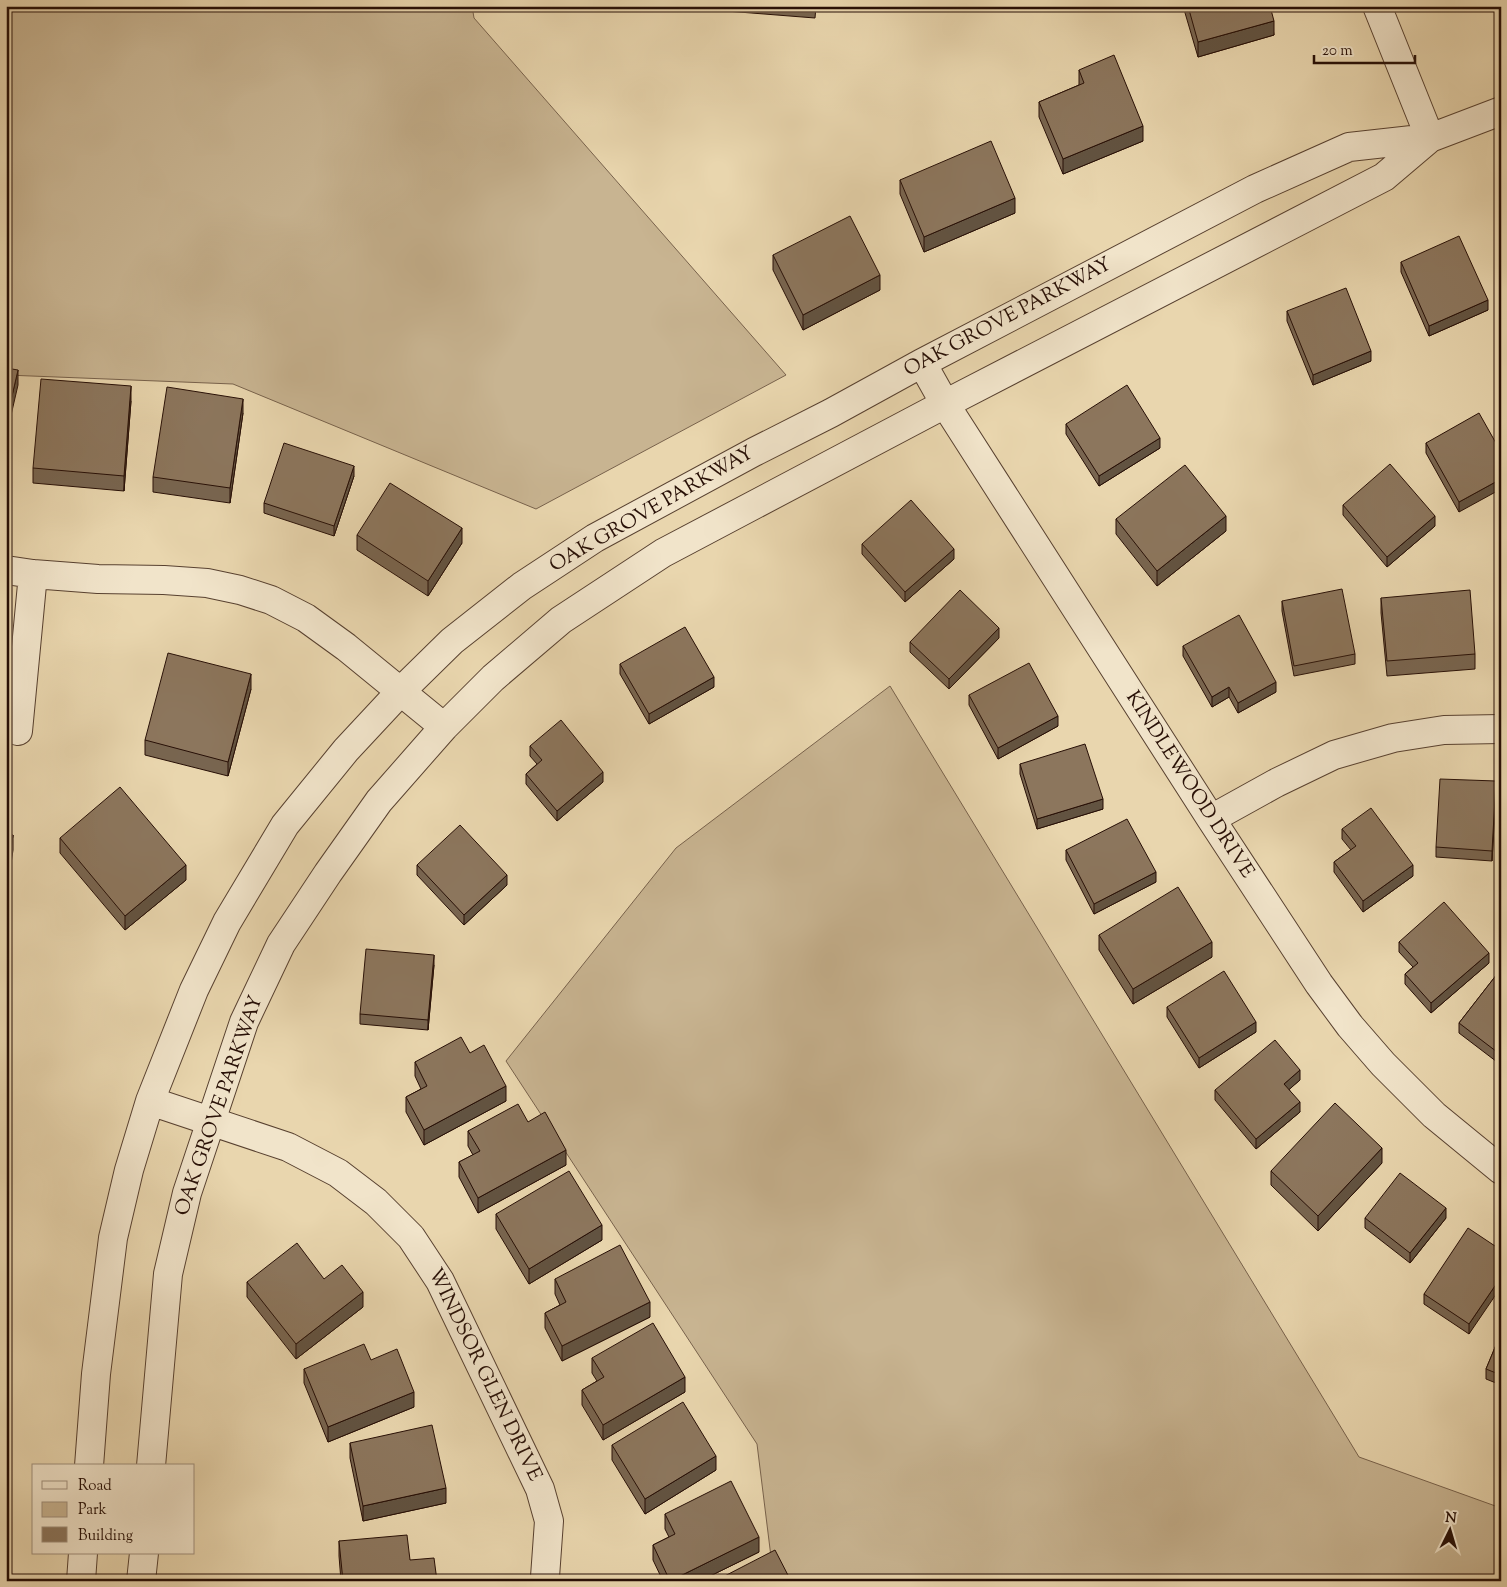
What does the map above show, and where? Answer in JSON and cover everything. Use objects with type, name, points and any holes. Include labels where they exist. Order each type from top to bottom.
[{"type":"street","points":[[1377,6],[1430,138]]},
{"type":"street","name":"OAK GROVE PARKWAY","points":[[89,1464],[96,1374],[113,1238],[129,1170],[150,1101],[194,990],[227,922],[285,825],[346,750],[401,691],[452,641],[522,586],[595,538],[754,452],[1255,189],[1349,147],[1430,138],[1501,111]]},
{"type":"street","name":"OAK GROVE PARKWAY","points":[[151,1464],[168,1274],[187,1193],[244,1022],[281,944],[328,873],[379,801],[444,727],[493,678],[561,620],[663,553],[945,404],[1384,177],[1430,138]]},
{"type":"street","name":"KINDLEWOOD DRIVE","points":[[922,364],[945,404],[1319,984],[1350,1026],[1383,1064],[1434,1115],[1501,1170]]},
{"type":"street","points":[[6,570],[98,580],[164,580],[207,583],[240,590],[271,600],[306,618],[346,647],[444,727]]},
{"type":"street","points":[[18,731],[33,574]]},
{"type":"street","points":[[1211,819],[1276,783],[1334,755],[1401,736],[1444,730],[1501,729]]},
{"type":"street","name":"WINDSOR GLEN DRIVE","points":[[150,1101],[288,1146],[338,1173],[376,1202],[410,1237],[440,1281],[540,1489],[549,1521],[545,1577]]},
{"type":"street","points":[[81,1581],[83,1554]]},
{"type":"street","points":[[141,1581],[144,1554]]},
{"type":"green space","points":[[6,6],[472,6],[474,18],[786,375],[536,509],[233,384],[6,375]]},
{"type":"green space","points":[[890,686],[1359,1457],[1501,1508],[1501,1581],[774,1581],[757,1444],[506,1061],[676,848]]},
{"type":"building","points":[[1188,6],[1270,6],[1274,21],[1198,42]]},
{"type":"building","points":[[1114,55],[1143,126],[1063,159],[1039,102],[1084,83],[1079,70]]},
{"type":"building","points":[[991,141],[1015,198],[924,237],[900,180]]},
{"type":"building","points":[[850,216],[880,275],[803,315],[773,255]]},
{"type":"building","points":[[1459,236],[1488,300],[1429,326],[1401,262]]},
{"type":"building","points":[[1346,288],[1371,351],[1313,375],[1287,311]]},
{"type":"building","points":[[6,368],[18,370],[6,422]]},
{"type":"building","points":[[41,379],[131,386],[124,476],[33,468]]},
{"type":"building","points":[[1127,385],[1160,438],[1099,476],[1066,424]]},
{"type":"building","points":[[167,387],[243,399],[230,488],[153,477]]},
{"type":"building","points":[[1479,413],[1501,452],[1501,479],[1459,502],[1426,443]]},
{"type":"building","points":[[284,443],[354,466],[334,526],[264,503]]},
{"type":"building","points":[[1390,464],[1435,516],[1387,557],[1343,505]]},
{"type":"building","points":[[1185,465],[1226,516],[1157,571],[1116,519]]},
{"type":"building","points":[[390,483],[462,528],[428,581],[357,535]]},
{"type":"building","points":[[911,500],[954,549],[905,592],[862,544]]},
{"type":"building","points":[[1342,589],[1355,654],[1294,666],[1282,601]]},
{"type":"building","points":[[960,590],[999,628],[949,679],[910,642]]},
{"type":"building","points":[[1470,590],[1475,654],[1387,661],[1381,598]]},
{"type":"building","points":[[1239,615],[1276,682],[1238,703],[1229,687],[1212,697],[1183,646]]},
{"type":"building","points":[[685,627],[714,677],[649,714],[620,664]]},
{"type":"building","points":[[168,653],[251,674],[228,762],[145,740]]},
{"type":"building","points":[[1029,663],[1058,716],[998,748],[969,695]]},
{"type":"building","points":[[561,720],[603,772],[557,811],[526,774],[542,760],[530,746]]},
{"type":"building","points":[[1085,744],[1103,799],[1037,819],[1020,764]]},
{"type":"building","points":[[1440,779],[1496,781],[1492,851],[1436,847]]},
{"type":"building","points":[[120,787],[186,865],[125,916],[60,838]]},
{"type":"building","points":[[1371,808],[1413,865],[1363,901],[1334,862],[1356,846],[1342,829]]},
{"type":"building","points":[[1127,819],[1156,872],[1094,904],[1066,850]]},
{"type":"building","points":[[460,825],[507,875],[464,915],[417,865]]},
{"type":"building","points":[[6,834],[13,835],[6,883]]},
{"type":"building","points":[[1178,887],[1212,942],[1133,989],[1099,935]]},
{"type":"building","points":[[1444,902],[1489,953],[1431,1003],[1405,974],[1418,963],[1399,942]]},
{"type":"building","points":[[366,949],[434,955],[428,1020],[360,1014]]},
{"type":"building","points":[[1501,969],[1501,1055],[1459,1023]]},
{"type":"building","points":[[1224,971],[1256,1022],[1199,1058],[1167,1007]]},
{"type":"building","points":[[461,1037],[470,1053],[484,1045],[506,1086],[424,1130],[406,1097],[427,1086],[415,1062]]},
{"type":"building","points":[[1275,1040],[1300,1070],[1284,1084],[1300,1102],[1256,1139],[1215,1090]]},
{"type":"building","points":[[1335,1103],[1382,1148],[1318,1216],[1271,1171]]},
{"type":"building","points":[[518,1104],[528,1122],[545,1112],[566,1150],[478,1198],[459,1162],[480,1151],[468,1131]]},
{"type":"building","points":[[569,1171],[602,1225],[529,1269],[496,1214]]},
{"type":"building","points":[[1400,1173],[1446,1208],[1410,1253],[1365,1218]]},
{"type":"building","points":[[1468,1228],[1501,1250],[1501,1277],[1469,1324],[1424,1294]]},
{"type":"building","points":[[297,1243],[324,1279],[342,1265],[363,1292],[296,1344],[247,1282]]},
{"type":"building","points":[[620,1245],[650,1302],[562,1346],[545,1313],[566,1302],[555,1279]]},
{"type":"building","points":[[653,1323],[685,1377],[603,1425],[582,1390],[604,1377],[592,1358]]},
{"type":"building","points":[[1501,1333],[1501,1375],[1486,1369]]},
{"type":"building","points":[[364,1344],[371,1360],[397,1349],[414,1392],[328,1427],[304,1369]]},
{"type":"building","points":[[683,1402],[716,1456],[645,1499],[612,1445]]},
{"type":"building","points":[[432,1425],[446,1488],[363,1506],[350,1443]]},
{"type":"building","points":[[731,1481],[759,1537],[670,1581],[653,1545],[675,1534],[665,1514]]},
{"type":"building","points":[[407,1535],[410,1560],[434,1558],[437,1581],[343,1581],[339,1541]]},
{"type":"building","points":[[775,1550],[791,1581],[715,1581]]}]
